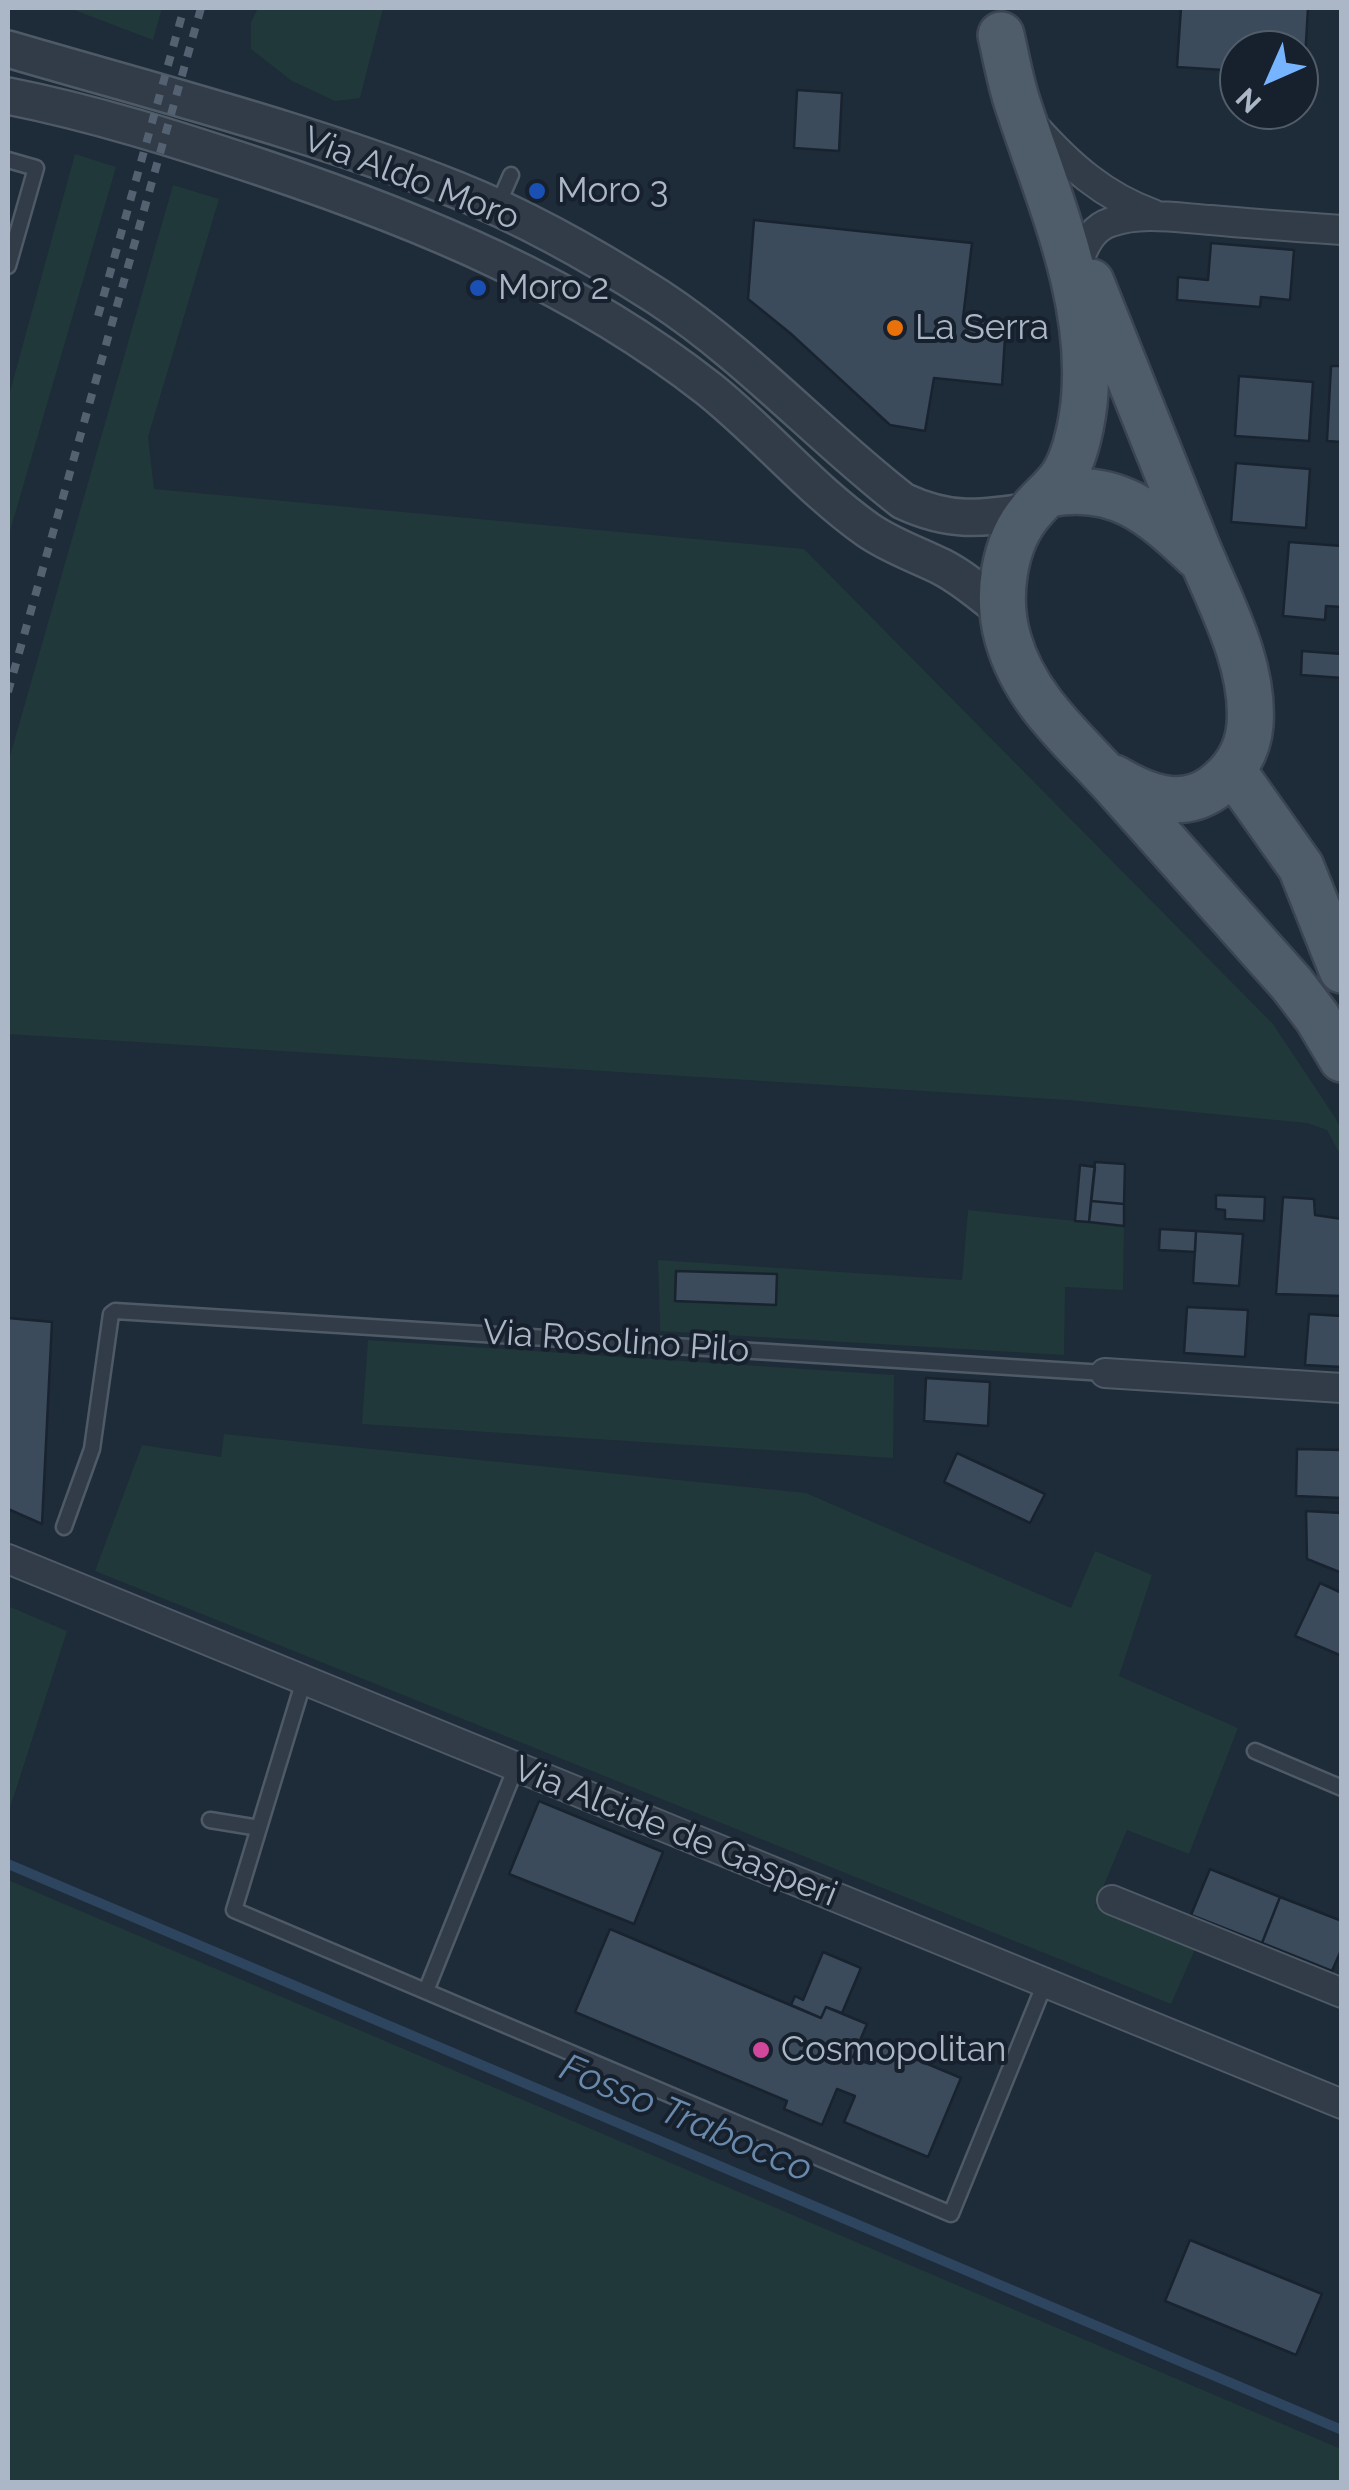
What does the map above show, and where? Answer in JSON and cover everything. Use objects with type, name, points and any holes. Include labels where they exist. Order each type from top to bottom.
[{"type":"main road","points":[[996,21],[1080,254],[1202,561],[1231,624],[1248,691],[1250,724],[1245,748],[1233,771],[1211,790],[1172,801],[1141,794],[1104,772]]},
{"type":"main road","points":[[996,21],[1015,97],[1062,234],[1080,318],[1084,403],[1071,460],[1012,544],[1004,573],[1008,639],[1026,682],[1052,720],[1104,772],[1290,983],[1317,1017],[1342,1060]]},
{"type":"main road","points":[[1039,503],[1078,488],[1108,494],[1170,530],[1202,561]]},
{"type":"main road","points":[[1233,771],[1301,867],[1339,953]]},
{"type":"street","name":"Via Aldo Moro","points":[[8,49],[338,147],[504,191],[580,249],[734,352],[903,502],[935,516],[988,517],[1039,503]]},
{"type":"street","name":"Via Aldo Moro","points":[[8,96],[208,150],[352,198],[438,231],[532,277],[627,331],[710,390],[870,532],[944,568],[1004,612]]},
{"type":"street","points":[[1034,126],[1068,163],[1102,190],[1123,203],[1159,216]]},
{"type":"street","points":[[1080,254],[1086,240],[1107,223],[1159,216],[1342,230]]},
{"type":"street","name":"Via Rosolino Pilo","points":[[1105,1373],[1342,1388]]},
{"type":"street","name":"Via Alcide de Gasperi","points":[[8,1559],[1342,2104]]},
{"type":"street","points":[[1112,1900],[1342,1993]]},
{"type":"lane","points":[[8,160],[36,168],[8,266]]},
{"type":"lane","name":"Via Rosolino Pilo","points":[[64,1528],[92,1449],[111,1314],[115,1311],[1105,1373]]},
{"type":"lane","points":[[304,1680],[234,1910],[951,2214],[1045,1983]]},
{"type":"lane","points":[[1255,1751],[1342,1788]]},
{"type":"lane","points":[[426,1991],[516,1767]]},
{"type":"lane","points":[[210,1820],[259,1828]]},
{"type":"green space","points":[[69,8],[162,8],[153,40]]},
{"type":"green space","points":[[258,8],[383,8],[360,98],[335,101],[292,81],[251,49],[251,22]]},
{"type":"green space","points":[[75,154],[116,167],[8,538],[8,399]]},
{"type":"green space","points":[[173,185],[219,199],[148,437],[154,489],[804,549],[1273,1024],[1336,1119],[1341,1130],[1341,1156],[1327,1130],[1307,1123],[1069,1100],[8,1034],[8,763]]},
{"type":"green space","points":[[968,1210],[1124,1226],[1123,1290],[1065,1287],[1064,1355],[660,1331],[658,1260],[962,1280]]},
{"type":"green space","points":[[368,1340],[894,1375],[893,1458],[362,1424]]},
{"type":"green space","points":[[224,1434],[806,1493],[1071,1608],[1095,1551],[1152,1575],[1119,1676],[1238,1728],[1189,1854],[1127,1830],[1095,1906],[1196,1947],[1171,2004],[95,1571],[142,1445],[221,1457]]},
{"type":"green space","points":[[8,1606],[67,1631],[8,1814]]},
{"type":"green space","points":[[8,1880],[1341,2449],[1341,2482],[8,2482]]},
{"type":"building","points":[[1181,8],[1308,8],[1307,30],[1219,30],[1219,70],[1177,67]]},
{"type":"building","points":[[797,90],[842,93],[839,151],[794,148]]},
{"type":"building","name":"La Serra","points":[[754,220],[972,243],[963,318],[1006,322],[1002,385],[934,378],[925,431],[890,425],[748,299]]},
{"type":"building","points":[[1211,243],[1294,250],[1290,300],[1261,297],[1260,307],[1177,300],[1178,277],[1208,280]]},
{"type":"building","points":[[1331,366],[1342,366],[1342,442],[1327,441]]},
{"type":"building","points":[[1239,376],[1313,382],[1309,441],[1235,436]]},
{"type":"building","points":[[1236,463],[1310,469],[1306,528],[1231,522]]},
{"type":"building","points":[[1289,542],[1342,546],[1342,607],[1326,606],[1325,620],[1283,616]]},
{"type":"building","points":[[1302,651],[1342,654],[1342,678],[1301,675]]},
{"type":"building","points":[[1095,1162],[1125,1164],[1124,1204],[1091,1201]]},
{"type":"building","points":[[1080,1165],[1095,1167],[1089,1222],[1075,1221]]},
{"type":"building","points":[[1216,1195],[1265,1197],[1264,1221],[1225,1219],[1225,1210],[1216,1209]]},
{"type":"building","points":[[1283,1197],[1314,1199],[1315,1215],[1342,1219],[1342,1296],[1276,1294]]},
{"type":"building","points":[[1091,1201],[1124,1204],[1124,1226],[1089,1222]]},
{"type":"building","points":[[1160,1229],[1196,1231],[1195,1252],[1159,1250]]},
{"type":"building","points":[[1196,1231],[1243,1234],[1239,1286],[1193,1283]]},
{"type":"building","points":[[676,1271],[777,1274],[776,1305],[675,1301]]},
{"type":"building","points":[[1187,1307],[1248,1310],[1245,1357],[1184,1353]]},
{"type":"building","points":[[1309,1314],[1342,1316],[1342,1367],[1305,1365]]},
{"type":"building","points":[[8,1318],[52,1322],[42,1524],[8,1509]]},
{"type":"building","points":[[926,1378],[990,1382],[988,1426],[924,1421]]},
{"type":"building","points":[[1297,1449],[1342,1450],[1342,1498],[1296,1496]]},
{"type":"building","points":[[957,1453],[1045,1494],[1030,1523],[944,1482]]},
{"type":"building","points":[[1306,1511],[1342,1513],[1342,1573],[1307,1559]]},
{"type":"building","points":[[1320,1583],[1342,1593],[1342,1656],[1295,1636]]},
{"type":"building","points":[[539,1801],[663,1852],[634,1924],[509,1874]]},
{"type":"building","points":[[1210,1869],[1280,1897],[1262,1943],[1191,1915]]},
{"type":"building","points":[[1280,1897],[1342,1921],[1342,1948],[1332,1971],[1262,1943]]},
{"type":"building","name":"Cosmopolitan","points":[[610,1929],[821,2018],[826,2007],[867,2024],[853,2057],[867,2063],[875,2042],[961,2078],[928,2157],[844,2122],[855,2096],[837,2089],[822,2125],[784,2109],[787,2101],[575,2012]]},
{"type":"building","points":[[823,1952],[861,1968],[842,2013],[826,2007],[821,2018],[791,2005],[795,1996],[803,2000]]},
{"type":"building","points":[[1190,2240],[1322,2294],[1296,2355],[1165,2301]]},
{"type":"waterway","name":"Fosso Trabocco","points":[[8,1864],[1342,2430]]},
{"type":"railway","points":[[98,316],[184,8]]},
{"type":"railway","points":[[8,692],[201,8]]},
{"type":"place","name":"Moro 3","points":[[537,191]]},
{"type":"place","name":"Moro 2","points":[[478,288]]},
{"type":"place","name":"La Serra","points":[[895,328]]},
{"type":"place","name":"Cosmopolitan","points":[[761,2050]]}]
